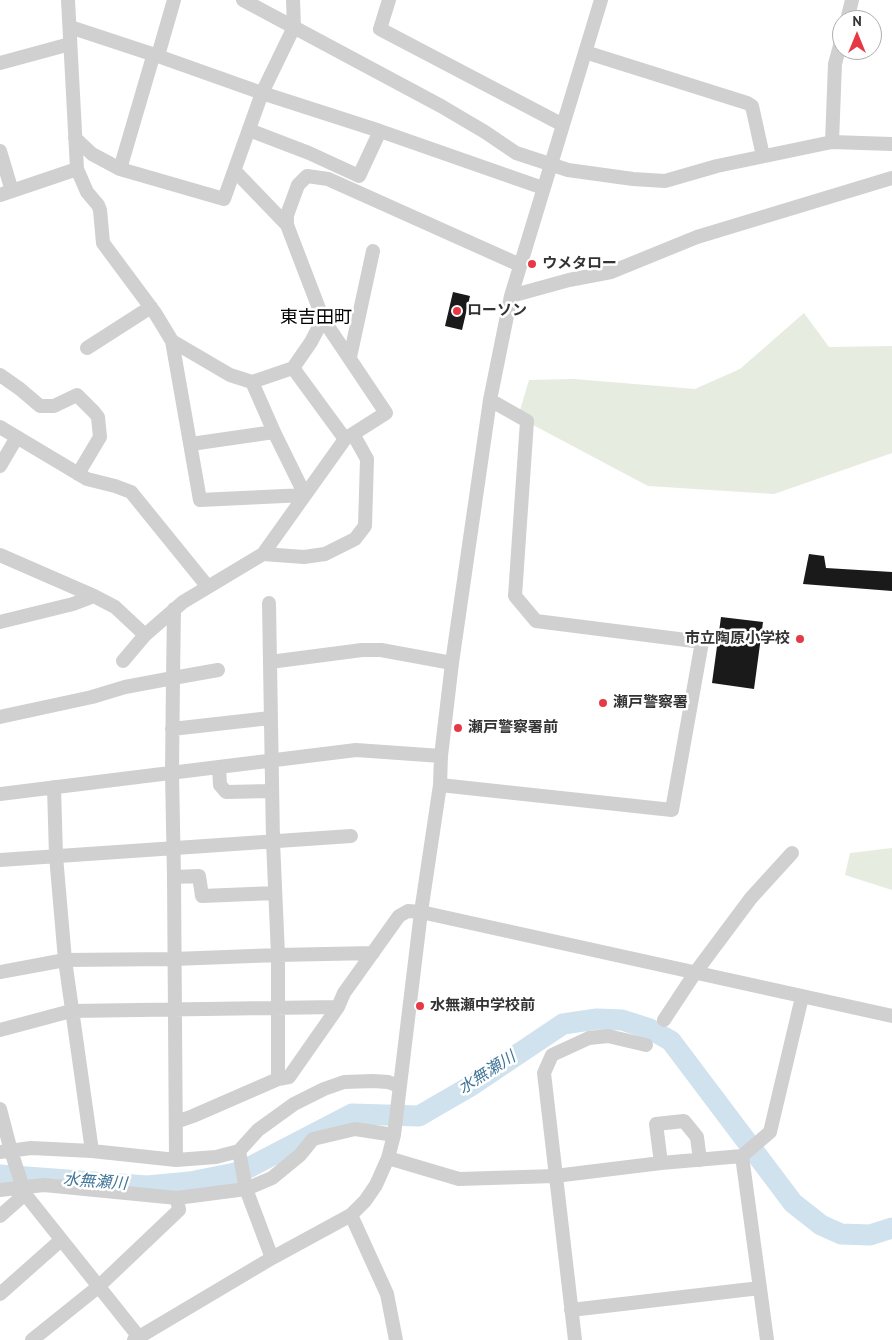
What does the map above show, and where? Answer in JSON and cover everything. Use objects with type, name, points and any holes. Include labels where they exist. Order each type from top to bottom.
[{"type":"street","points":[[68,0],[77,169],[88,192],[100,210],[104,243],[151,308],[172,341],[200,500],[305,494]]},
{"type":"street","points":[[120,169],[152,60],[159,52],[174,0]]},
{"type":"street","points":[[243,0],[441,106],[516,153],[568,170],[633,179],[665,180],[717,166],[832,142],[892,144]]},
{"type":"street","points":[[75,138],[92,154],[120,169],[224,199],[262,93],[294,27],[293,0]]},
{"type":"street","points":[[389,0],[380,29],[563,124]]},
{"type":"street","points":[[0,1109],[8,1153],[23,1187],[60,1240],[137,1338],[272,1258],[351,1215],[371,1193],[388,1158],[394,1135],[421,912],[440,785],[441,756],[452,663],[490,400],[511,296],[601,0]]},
{"type":"street","points":[[70,28],[380,131],[543,188]]},
{"type":"street","points":[[0,63],[70,44]]},
{"type":"street","points":[[585,52],[747,103],[752,106],[763,156]]},
{"type":"street","points":[[832,142],[837,60]]},
{"type":"street","points":[[249,130],[309,153],[359,176],[380,131]]},
{"type":"street","points":[[0,151],[6,193],[77,169]]},
{"type":"street","points":[[235,171],[287,225]]},
{"type":"street","points":[[123,661],[146,634],[174,609],[263,554],[349,436],[386,413],[323,319],[287,225],[287,214],[298,185],[307,176],[328,179],[520,265]]},
{"type":"street","points":[[511,296],[568,280],[611,272],[697,237],[892,178]]},
{"type":"street","points":[[350,358],[374,251]]},
{"type":"street","points":[[87,348],[151,308]]},
{"type":"street","points":[[172,341],[230,375],[252,382],[293,368],[312,342],[323,319]]},
{"type":"street","points":[[263,554],[304,557],[325,554],[355,539],[366,526],[367,459],[293,368]]},
{"type":"street","points":[[0,375],[40,406],[54,406],[77,395],[98,417],[100,436],[78,474]]},
{"type":"street","points":[[252,382],[274,432],[305,494]]},
{"type":"street","points":[[440,785],[672,810],[702,642],[536,621],[515,596],[526,421],[490,400]]},
{"type":"street","points":[[0,427],[88,479],[131,492],[208,587]]},
{"type":"street","points":[[191,444],[274,432]]},
{"type":"street","points":[[0,466],[17,436]]},
{"type":"street","points":[[0,555],[115,607],[146,634]]},
{"type":"street","points":[[0,622],[73,604],[94,596]]},
{"type":"street","points":[[270,603],[270,718],[278,955],[278,1079]]},
{"type":"street","points":[[174,609],[172,773],[176,1160]]},
{"type":"street","points":[[270,662],[362,650],[381,650],[452,663]]},
{"type":"street","points":[[0,717],[92,697],[125,687],[218,670]]},
{"type":"street","points":[[172,729],[270,718]]},
{"type":"street","points":[[0,794],[356,750],[441,756]]},
{"type":"street","points":[[219,767],[220,785],[226,792],[272,791]]},
{"type":"street","points":[[54,787],[56,856],[64,960],[92,1151]]},
{"type":"street","points":[[0,860],[351,836]]},
{"type":"street","points":[[664,1020],[695,972],[752,898],[792,853]]},
{"type":"street","points":[[174,877],[199,876],[202,896],[275,893]]},
{"type":"street","points":[[176,1122],[278,1079],[289,1077],[338,1006],[344,993],[400,916],[408,911],[421,912],[892,1016]]},
{"type":"street","points":[[0,972],[64,960],[373,953]]},
{"type":"street","points":[[388,1158],[459,1179],[555,1176],[661,1162],[700,1160],[744,1154],[770,1132],[802,997]]},
{"type":"street","points":[[0,1030],[71,1011],[338,1006]]},
{"type":"street","points":[[575,1340],[544,1074],[552,1055],[589,1038],[608,1036],[646,1045]]},
{"type":"street","points":[[8,1153],[31,1148],[92,1151],[176,1160],[216,1157],[239,1151],[258,1130],[287,1109],[324,1089],[344,1082],[372,1080],[388,1082],[399,1086]]},
{"type":"street","points":[[661,1162],[656,1124],[684,1121],[697,1137],[700,1160]]},
{"type":"street","points":[[0,1190],[44,1185],[177,1198],[246,1190],[272,1178],[313,1140],[355,1129],[394,1135]]},
{"type":"street","points":[[239,1151],[246,1190],[272,1258]]},
{"type":"street","points":[[744,1154],[768,1340]]},
{"type":"street","points":[[0,1216],[23,1187]]},
{"type":"street","points":[[32,1340],[98,1286],[179,1210],[177,1198]]},
{"type":"street","points":[[351,1215],[387,1294],[396,1340]]},
{"type":"street","points":[[0,1294],[60,1240]]},
{"type":"street","points":[[571,1310],[760,1288]]},
{"type":"shaded area","points":[[804,313],[829,347],[892,346],[892,453],[774,494],[648,486],[518,417],[529,380],[574,379],[695,389],[740,369]]},
{"type":"shaded area","points":[[892,848],[892,890],[845,875],[850,853]]},
{"type":"building","name":"ローソン","points":[[453,292],[470,296],[462,330],[445,326]]},
{"type":"building","points":[[809,554],[824,556],[826,568],[892,572],[892,591],[803,584]]},
{"type":"building","points":[[721,617],[763,622],[754,689],[712,683]]},
{"type":"waterway","name":"水無瀬川","points":[[0,1175],[147,1186],[190,1182],[235,1173],[352,1114],[419,1116],[469,1087],[563,1024],[597,1019],[622,1020],[650,1029],[671,1041],[793,1203],[821,1225],[841,1234],[870,1235],[892,1228]]},
{"type":"place","name":"ウメタロー","points":[[532,264]]},
{"type":"place","name":"ローソン","points":[[457,311]]},
{"type":"place","name":"市立陶原小学校","points":[[800,639]]},
{"type":"place","name":"瀬戸警察署","points":[[603,703]]},
{"type":"place","name":"瀬戸警察署前","points":[[458,728]]},
{"type":"place","name":"水無瀬中学校前","points":[[420,1006]]},
{"type":"district","name":"東吉田町","points":[[316,318]]}]
